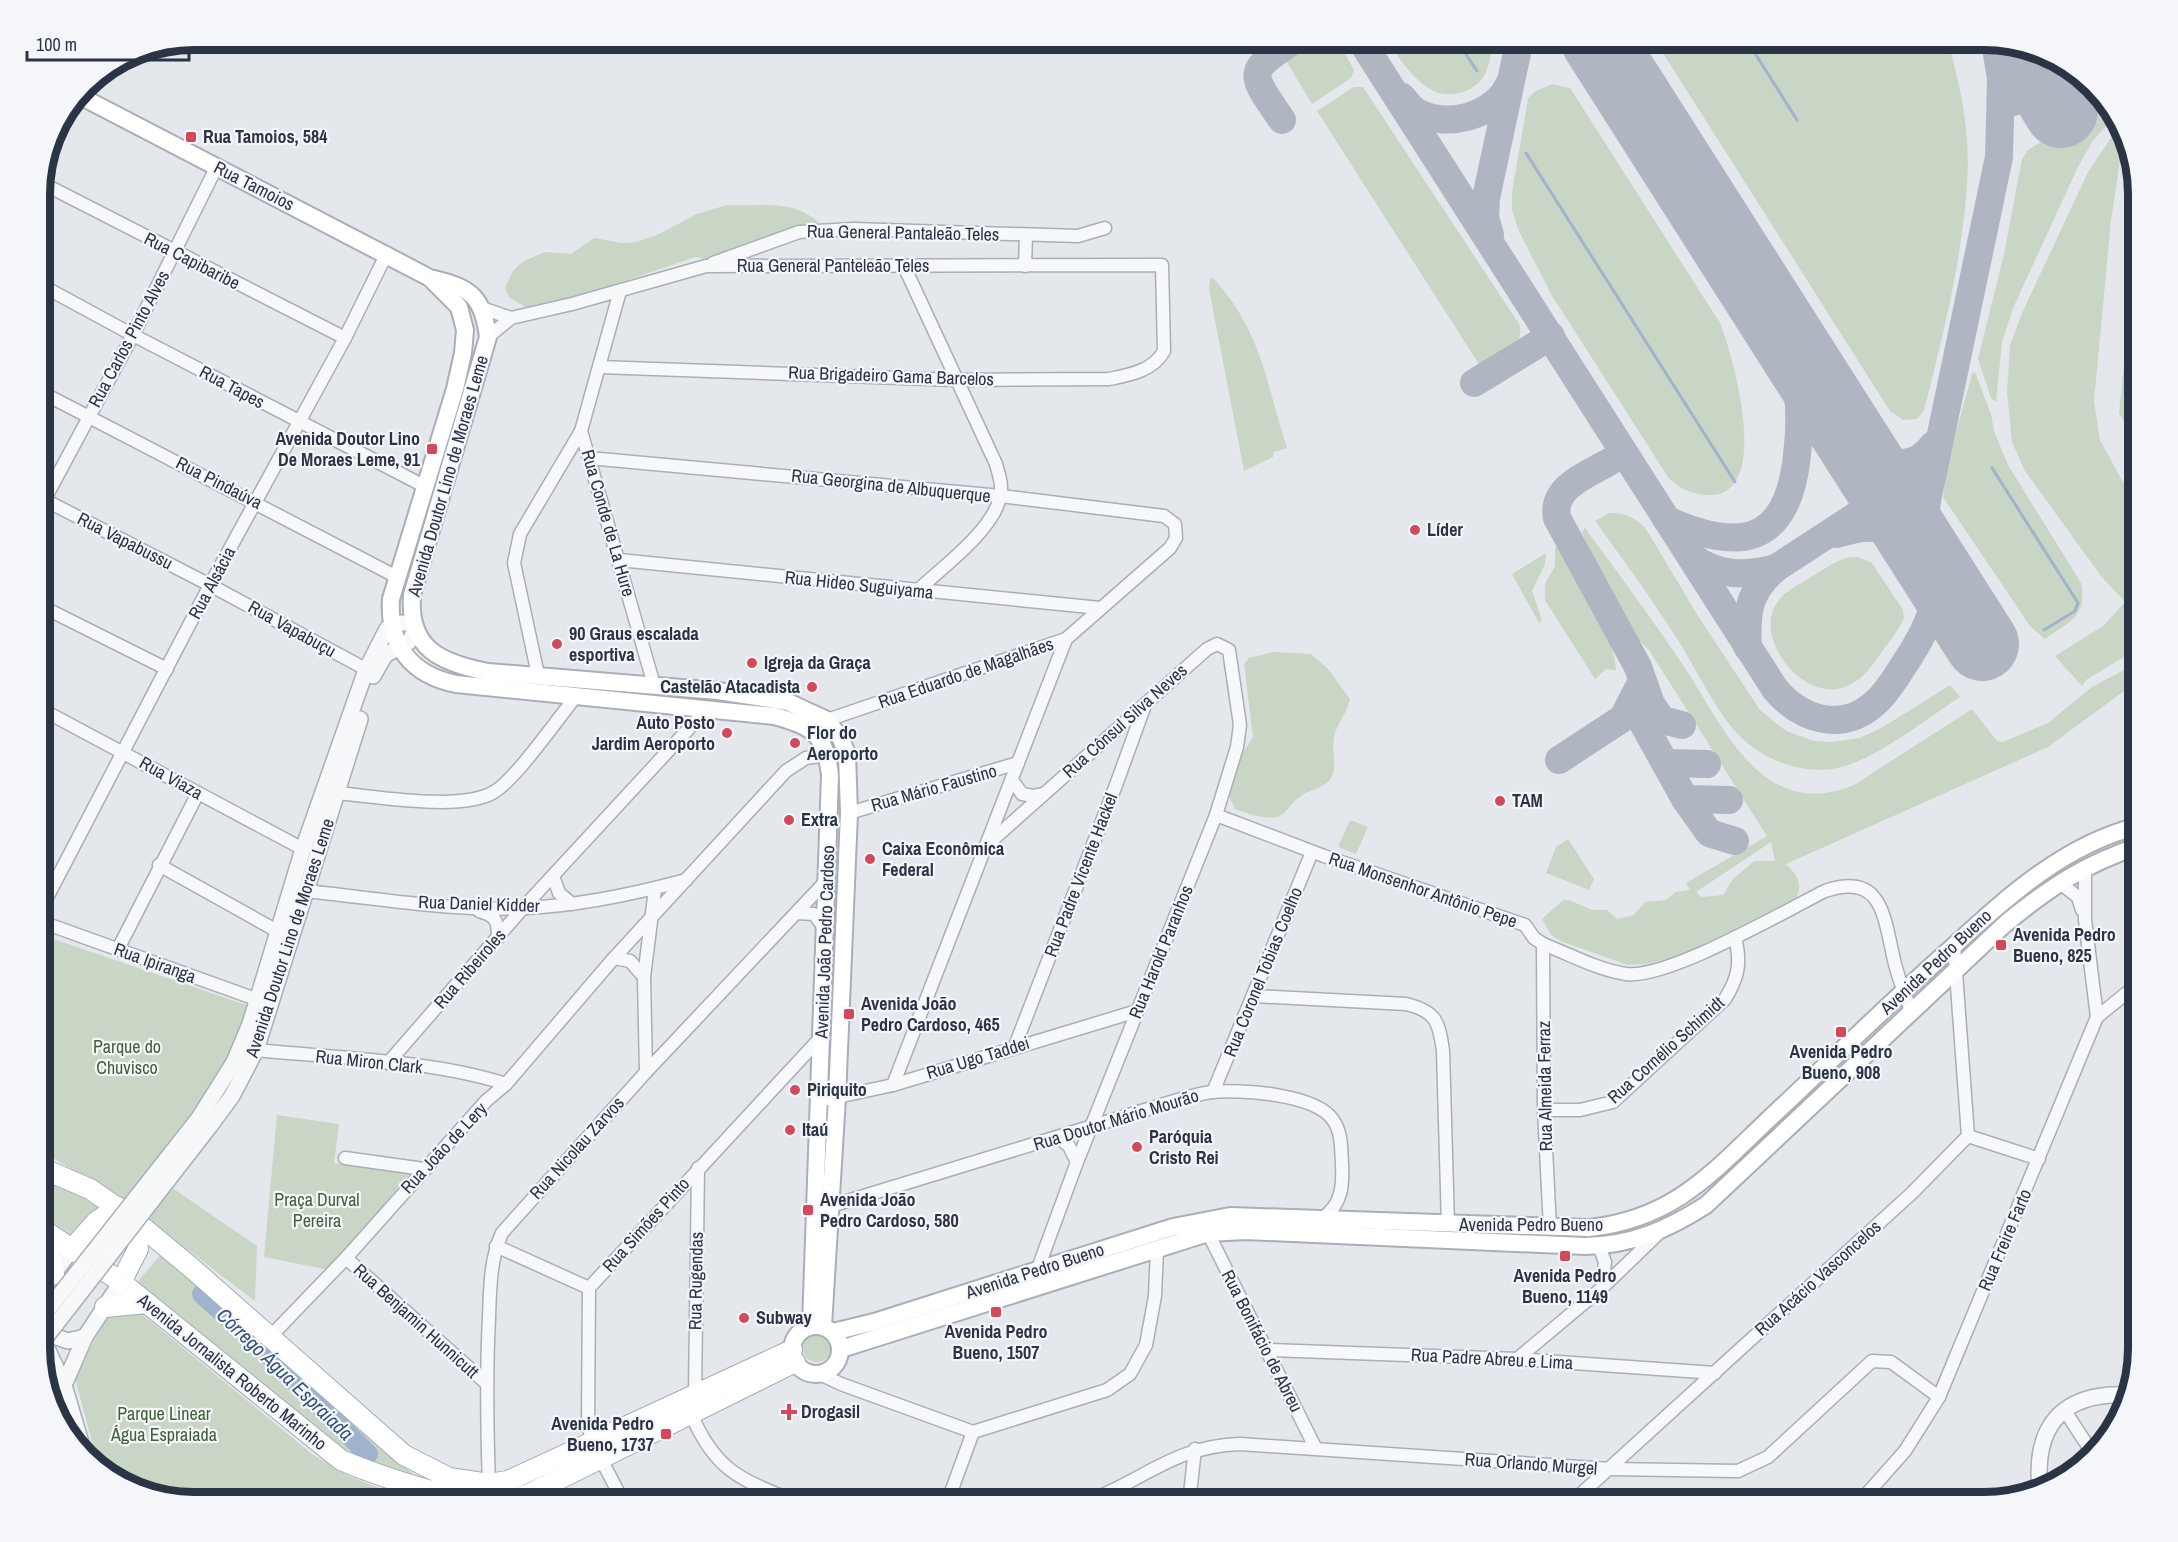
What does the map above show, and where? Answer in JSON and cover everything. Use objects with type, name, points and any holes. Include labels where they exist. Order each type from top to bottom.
[{"type":"main road","name":"Rua Tamoios","points":[[85,99],[387,253],[430,278],[459,307]]},
{"type":"main road","name":"Rua Tamoios","points":[[430,278],[463,287],[482,308]]},
{"type":"main road","points":[[482,308],[469,304],[459,307],[465,330],[475,337],[488,337]]},
{"type":"main road","name":"Avenida Doutor Lino de Moraes Leme","points":[[414,626],[412,595],[488,337],[482,308]]},
{"type":"main road","name":"Avenida Doutor Lino de Moraes Leme","points":[[392,624],[391,599],[455,389],[465,330]]},
{"type":"main road","name":"Avenida João Pedro Cardoso","points":[[392,624],[401,647],[413,664],[425,675],[440,681],[774,716],[795,721],[810,729],[822,741],[830,775],[819,1101],[823,1328]]},
{"type":"main road","points":[[414,626],[426,647],[446,661],[459,666],[488,672],[654,684],[788,702],[827,720]]},
{"type":"main road","name":"Avenida João Pedro Cardoso","points":[[823,1328],[837,1098],[849,813],[847,754],[841,739],[827,720]]},
{"type":"main road","name":"Avenida Pedro Bueno","points":[[841,1349],[1208,1233],[1245,1231],[1599,1246],[1633,1241],[1659,1233],[1706,1205],[1938,989],[2053,876],[2100,838],[2128,829]]},
{"type":"main road","name":"Avenida Pedro Bueno","points":[[823,1328],[874,1322],[1203,1220],[1230,1216],[1324,1217],[1448,1225],[1550,1228],[1619,1225],[1642,1218],[1672,1203],[1712,1173],[1903,991],[2005,899],[2053,876],[2085,867],[2128,850]]},
{"type":"main road","points":[[50,1172],[90,1189],[118,1207],[270,1336],[379,1435],[426,1468],[449,1478],[489,1484],[508,1481],[549,1464],[596,1450],[691,1414],[793,1356],[799,1332],[823,1328],[841,1349],[838,1362],[826,1371],[806,1372],[793,1356]]},
{"type":"main road","points":[[72,1249],[97,1221],[118,1207]]},
{"type":"main road","points":[[121,1282],[138,1249],[135,1221]]},
{"type":"main road","name":"Avenida Jornalista Roberto Marinho","points":[[50,1234],[121,1282],[341,1460],[365,1470],[443,1492]]},
{"type":"main road","points":[[50,1258],[54,1274]]},
{"type":"main road","points":[[105,1307],[147,1303]]},
{"type":"main road","points":[[596,1450],[694,1394],[793,1356]]},
{"type":"main road","name":"Avenida Jornalista Roberto Marinho","points":[[525,1492],[596,1450]]},
{"type":"street","name":"Rua Carlos Pinto Alves","points":[[50,485],[133,335],[217,166]]},
{"type":"street","name":"Rua Capibaribe","points":[[50,187],[174,253],[345,338]]},
{"type":"street","name":"Rua General Pantaleão Teles","points":[[706,266],[759,244],[799,232],[853,230],[1078,236],[1105,228]]},
{"type":"street","points":[[1025,266],[1026,235]]},
{"type":"street","name":"Rua Alsácia","points":[[50,892],[210,585],[345,338],[387,253]]},
{"type":"street","name":"Rua General Panteleão Teles","points":[[488,337],[511,318],[620,291],[706,266],[1162,265],[1166,342]]},
{"type":"street","points":[[904,266],[996,464],[1001,482],[1001,496],[994,513],[982,530],[916,592]]},
{"type":"street","name":"Rua Tapes","points":[[50,290],[426,487]]},
{"type":"street","points":[[538,675],[514,563],[515,550],[520,534],[581,431],[620,291]]},
{"type":"street","points":[[482,308],[511,318]]},
{"type":"street","name":"Rua Brigadeiro Gama Barcelos","points":[[600,367],[956,380],[1119,377],[1130,375],[1159,360],[1166,342]]},
{"type":"street","name":"Rua Pindaúva","points":[[50,397],[257,502],[397,577]]},
{"type":"street","name":"Rua Conde de La Hure","points":[[581,431],[654,684]]},
{"type":"street","name":"Rua Georgina de Albuquerque","points":[[589,458],[1001,496],[1164,516],[1176,524],[1176,538]]},
{"type":"street","name":"Rua Vapabussu","points":[[50,506],[210,585]]},
{"type":"street","name":"Rua Eduardo de Magalhães","points":[[827,720],[1066,639],[1170,548],[1176,538]]},
{"type":"street","name":"Rua Hideo Suguiyama","points":[[619,560],[916,592],[1100,608]]},
{"type":"street","name":"Rua Vapabuçu","points":[[210,585],[370,672]]},
{"type":"street","points":[[50,610],[167,669]]},
{"type":"street","name":"Avenida Doutor Lino de Moraes Leme","points":[[50,1309],[205,1122],[232,1096],[256,1050],[264,1002],[279,932],[303,849],[370,672],[385,654],[401,647],[411,639],[414,626],[392,624],[379,642],[370,672],[336,793],[305,891],[264,1002],[205,1122],[50,1331]]},
{"type":"street","points":[[893,1085],[1066,639]]},
{"type":"street","name":"Rua Harold Paranhos","points":[[1037,1271],[1077,1162],[1093,1127],[1216,815],[1237,747],[1240,725],[1229,650],[1217,644],[1207,649]]},
{"type":"street","name":"Rua Cônsul Silva Neves","points":[[988,844],[1207,649]]},
{"type":"street","points":[[336,793],[453,802],[478,799],[496,792],[512,776],[577,695]]},
{"type":"street","name":"Rua Padre Vicente Hackel","points":[[1015,1046],[1116,785],[1145,703]]},
{"type":"street","name":"Rua Ribeiroles","points":[[388,1063],[522,909],[706,710]]},
{"type":"street","name":"Rua Viaza","points":[[50,714],[303,849]]},
{"type":"street","name":"Rua João de Lery","points":[[270,1336],[346,1258],[486,1101],[506,1083],[614,958],[786,771],[806,758],[827,755]]},
{"type":"street","name":"Rua Mário Faustino","points":[[849,813],[1018,763]]},
{"type":"street","points":[[1012,780],[1022,794],[1044,794]]},
{"type":"street","points":[[118,949],[159,865],[198,793]]},
{"type":"street","points":[[1003,805],[1011,813],[1022,814]]},
{"type":"street","name":"Rua Monsenhor Antônio Pepe","points":[[1216,815],[1312,852],[1525,925],[1534,938],[1543,944],[1608,969],[1643,974],[1701,953],[1825,891],[1840,886],[1863,888],[1874,896],[1882,907],[1903,991],[1912,1012]]},
{"type":"street","name":"Rua Coronel Tobias Coelho","points":[[1213,1092],[1312,852]]},
{"type":"street","points":[[159,865],[279,932]]},
{"type":"street","points":[[2085,867],[2085,920],[2097,1017]]},
{"type":"street","points":[[553,876],[559,893],[572,904]]},
{"type":"street","points":[[2053,876],[2078,897],[2085,920]]},
{"type":"street","name":"Rua Daniel Kidder","points":[[305,891],[463,906],[522,909],[572,904],[655,889],[687,880]]},
{"type":"street","name":"Rua Nicolau Zarvos","points":[[489,1484],[486,1383],[491,1274],[496,1246],[502,1233],[646,1072],[827,880]]},
{"type":"street","points":[[646,1072],[644,977],[655,889]]},
{"type":"street","points":[[463,906],[494,915],[498,925],[498,938]]},
{"type":"street","points":[[797,913],[814,914],[825,930]]},
{"type":"street","name":"Rua Ipiranga","points":[[50,925],[264,1002]]},
{"type":"street","name":"Rua Cornélio Schimidt","points":[[1544,1110],[1598,1108],[1613,1102],[1632,1086],[1725,999],[1735,983],[1739,970],[1735,937]]},
{"type":"street","name":"Rua Almeida Ferraz","points":[[1543,944],[1544,1110],[1550,1228]]},
{"type":"street","points":[[1954,945],[1968,1136],[2039,1160]]},
{"type":"street","points":[[614,958],[630,961],[644,977]]},
{"type":"street","points":[[1938,989],[1953,996],[1959,1008]]},
{"type":"street","name":"Rua Freire Farto","points":[[1868,1492],[1905,1451],[1939,1397],[2097,1017],[2128,992]]},
{"type":"street","points":[[1254,996],[1406,1004],[1422,1008],[1433,1016],[1440,1031],[1443,1051],[1448,1225]]},
{"type":"street","name":"Rua Ugo Taddei","points":[[819,1101],[893,1085],[1015,1046],[1137,1011]]},
{"type":"street","name":"Rua Simões Pinto","points":[[596,1450],[587,1404],[589,1288],[822,1036]]},
{"type":"street","name":"Rua Miron Clark","points":[[256,1050],[388,1063],[481,1076],[506,1083]]},
{"type":"street","points":[[481,1076],[487,1083],[486,1101]]},
{"type":"street","name":"Rua Doutor Mário Mourão","points":[[831,1206],[1126,1116],[1213,1092],[1284,1096],[1319,1107],[1333,1119],[1340,1133],[1343,1175],[1338,1204],[1324,1217]]},
{"type":"street","points":[[1104,1098],[1113,1110],[1126,1116]]},
{"type":"street","name":"Rua Acácio Vasconcelos","points":[[1584,1492],[1912,1193],[1968,1136]]},
{"type":"street","points":[[1059,1138],[1069,1146],[1077,1162]]},
{"type":"street","points":[[345,1158],[424,1169]]},
{"type":"street","name":"Rua Rugendas","points":[[694,1394],[698,1168]]},
{"type":"street","name":"Rua Bonifácio de Abreu","points":[[1208,1233],[1317,1449]]},
{"type":"street","points":[[1517,1359],[1602,1288],[1659,1233]]},
{"type":"street","points":[[496,1246],[589,1288]]},
{"type":"street","points":[[1599,1246],[1605,1262],[1602,1288]]},
{"type":"street","points":[[50,1279],[72,1249]]},
{"type":"street","points":[[826,1371],[841,1384],[973,1432],[1107,1390],[1130,1374],[1146,1345],[1155,1296],[1157,1249]]},
{"type":"street","name":"Rua Benjamin Hunnicutt","points":[[346,1258],[486,1383]]},
{"type":"street","points":[[64,1385],[85,1337],[121,1282]]},
{"type":"street","points":[[50,1335],[68,1341],[85,1337]]},
{"type":"street","name":"Rua Padre Abreu e Lima","points":[[1268,1350],[1517,1359],[1715,1373]]},
{"type":"street","points":[[50,1355],[64,1385],[79,1436]]},
{"type":"street","name":"Rua Orlando Murgel","points":[[1106,1492],[1195,1449],[1216,1444],[1240,1443],[1610,1469],[1738,1471],[1768,1457],[1866,1365],[1877,1360],[1891,1362],[1939,1397]]},
{"type":"street","points":[[2040,1481],[2040,1463],[2046,1430],[2065,1411],[2090,1397],[2121,1395]]},
{"type":"street","points":[[2065,1411],[2088,1448]]},
{"type":"street","points":[[691,1414],[704,1441],[719,1461],[734,1475],[774,1492]]},
{"type":"street","points":[[951,1492],[973,1432]]},
{"type":"street","points":[[1190,1492],[1195,1449]]},
{"type":"street","points":[[596,1450],[618,1492]]},
{"type":"green space","points":[[1299,49],[1343,49],[1354,70],[1351,78],[1312,104],[1285,59]]},
{"type":"green space","points":[[1394,49],[1492,49],[1488,67],[1479,82],[1467,90],[1451,94],[1430,89],[1401,60]]},
{"type":"green space","points":[[1660,49],[1950,49],[1964,111],[1968,147],[1961,241],[1951,298],[1924,410],[1917,419],[1903,420],[1890,411]]},
{"type":"green space","points":[[1552,84],[1570,88],[1720,323],[1739,390],[1744,447],[1740,471],[1730,487],[1713,495],[1688,491],[1668,477],[1551,294],[1518,229],[1512,210],[1512,192],[1528,99],[1534,92]]},
{"type":"green space","points":[[1354,87],[1363,87],[1519,324],[1519,339],[1515,345],[1510,351],[1482,369],[1317,111]]},
{"type":"green space","points":[[2099,106],[2109,122],[2092,142],[2078,167],[2013,308],[2002,342],[1996,402],[1991,398],[1978,359],[2004,254],[2022,159],[2028,150],[2058,132],[2066,142],[2090,127],[2082,116]]},
{"type":"green space","points":[[2115,132],[2122,151],[2111,220],[2094,401],[2100,440],[2128,491],[2128,655],[2086,680],[2082,686],[2055,656],[2103,626],[2125,602],[2101,576],[2025,471],[2012,442],[2007,392],[2010,346],[2022,313],[2088,172]]},
{"type":"green space","points":[[727,205],[787,207],[809,215],[819,223],[780,233],[708,260],[695,257],[590,293],[529,309],[509,297],[505,288],[513,271],[522,262],[545,252],[571,254],[594,238],[621,243],[636,242],[657,235],[697,214]]},
{"type":"green space","points":[[1213,278],[1242,318],[1252,338],[1287,448],[1274,452],[1273,457],[1244,471],[1209,289],[1210,279]]},
{"type":"green space","points":[[2128,324],[2128,428],[2119,413]]},
{"type":"green space","points":[[1975,372],[1991,414],[1994,431],[2008,465],[2081,583],[2082,603],[2079,611],[2069,623],[2045,639],[2030,626],[1943,497],[1946,469],[1972,374]]},
{"type":"green space","points":[[1609,513],[1630,516],[1646,529],[1698,616],[1760,710],[1786,731],[1814,741],[1832,742],[1860,738],[1883,727],[1950,685],[1960,697],[1887,746],[1842,767],[1816,770],[1790,766],[1777,761],[1744,740],[1727,721],[1710,696],[1660,613],[1595,521]]},
{"type":"green space","points":[[1585,528],[1681,662],[1729,738],[1748,761],[1769,779],[1793,791],[1821,793],[1854,785],[1972,709],[1997,741],[2003,742],[2048,723],[2092,687],[2128,668],[2128,688],[2048,747],[1786,864],[1798,881],[1799,891],[1794,901],[1698,951],[1646,964],[1628,965],[1563,942],[1552,936],[1542,919],[1563,900],[1569,900],[1592,910],[1607,910],[1617,919],[1634,915],[1645,902],[1666,900],[1675,892],[1690,890],[1686,883],[1767,836],[1649,650],[1623,624],[1595,571],[1582,532]],"holes":[[[1771,842],[1775,861],[1754,861],[1733,879],[1723,895],[1702,897],[1696,892]]]},
{"type":"green space","points":[[1559,546],[1602,621],[1614,653],[1616,670],[1606,669],[1595,679],[1545,600],[1545,584],[1555,566],[1555,548]]},
{"type":"green space","points":[[1546,553],[1545,564],[1532,591],[1542,620],[1539,623],[1512,574]]},
{"type":"green space","points":[[1858,557],[1872,563],[1903,610],[1904,618],[1897,631],[1859,679],[1849,685],[1833,689],[1817,687],[1802,679],[1778,652],[1772,636],[1771,619],[1776,604],[1790,590],[1838,561]]},
{"type":"green space","points":[[1274,652],[1311,654],[1328,669],[1350,699],[1334,737],[1334,768],[1331,778],[1322,786],[1301,796],[1284,813],[1274,818],[1267,818],[1235,809],[1227,792],[1226,759],[1231,753],[1242,754],[1253,737],[1244,664],[1249,658]]},
{"type":"green space","points":[[1350,820],[1368,827],[1356,854],[1338,847]]},
{"type":"green space","points":[[1568,839],[1594,879],[1589,890],[1546,873],[1556,847]]},
{"type":"green space","name":"Parque do Chuvisco","points":[[50,938],[249,1006],[216,1088],[149,1172],[257,1246],[255,1301],[126,1203],[50,1156]]},
{"type":"green space","name":"Praça Durval Pereira","points":[[277,1115],[339,1124],[334,1163],[410,1174],[329,1270],[264,1257]]},
{"type":"green space","points":[[50,1182],[81,1194],[99,1206],[75,1237],[50,1220]]},
{"type":"green space","points":[[160,1255],[207,1287],[198,1300],[273,1366],[363,1458],[373,1449],[356,1432],[356,1428],[425,1483],[370,1464],[338,1447],[135,1285]]},
{"type":"green space","name":"Parque Linear Água Espraiada","points":[[137,1310],[312,1454],[347,1475],[389,1492],[184,1492],[147,1485],[130,1478],[106,1463],[95,1453],[74,1375],[110,1314]]},
{"type":"green space","points":[[817,1334],[827,1338],[831,1348],[827,1358],[817,1362],[807,1358],[803,1348],[807,1338]]},
{"type":"waterway","points":[[1463,49],[1477,71]]},
{"type":"waterway","points":[[1752,49],[1797,120]]},
{"type":"waterway","points":[[1526,153],[1735,482]]},
{"type":"waterway","points":[[1992,468],[2078,603],[2075,611],[2044,630]]},
{"type":"waterway","name":"Córrego Água Espraiada","points":[[202,1294],[260,1346],[368,1454]]},
{"type":"taxiway","points":[[1280,49],[1260,66],[1258,82],[1282,120]]},
{"type":"taxiway","points":[[1367,49],[1775,689],[1796,708],[1809,715],[1835,720],[1861,713],[1882,696],[1919,640],[1936,600],[1939,571],[1926,517],[1926,507],[1999,157],[2001,79],[1996,50]]},
{"type":"taxiway","points":[[1490,235],[1485,217],[1486,198],[1518,49]]},
{"type":"taxiway","points":[[2013,102],[2021,54]]},
{"type":"taxiway","points":[[2037,72],[2044,62]]},
{"type":"taxiway","points":[[1402,97],[1415,111],[1427,117],[1455,119],[1481,112],[1493,104],[1509,84]]},
{"type":"taxiway","points":[[1667,520],[1717,536],[1738,537],[1756,533],[1771,523],[1783,507],[1792,485],[1797,455],[1799,407],[1793,370],[1772,314]]},
{"type":"taxiway","points":[[1474,383],[1551,336]]},
{"type":"taxiway","points":[[1852,441],[1871,455],[1904,463],[1914,461],[1924,455],[1933,445]]},
{"type":"taxiway","points":[[1776,568],[1917,476],[1936,453]]},
{"type":"taxiway","points":[[1609,462],[1581,477],[1565,490],[1559,498],[1557,518],[1638,667],[1651,704],[1662,720],[1682,725]]},
{"type":"taxiway","points":[[1837,534],[1861,528],[1881,529],[1898,537],[1917,554]]},
{"type":"taxiway","points":[[1690,555],[1710,567],[1731,573],[1776,568],[1754,594],[1749,613],[1748,648]]},
{"type":"taxiway","points":[[1559,760],[1623,718],[1642,681],[1640,718],[1665,763],[1707,764]]},
{"type":"taxiway","points":[[1665,763],[1685,799],[1729,800]]},
{"type":"taxiway","points":[[1685,799],[1709,833],[1735,841]]},
{"type":"runway","points":[[1603,49],[1982,644]]},
{"type":"runway","points":[[2027,56],[2061,111]]},
{"type":"place","name":"Rua Tamoios, 584","points":[[191,137]]},
{"type":"place","name":"Avenida Doutor Lino De Moraes Leme, 91","points":[[432,449]]},
{"type":"place","name":"Líder","points":[[1415,530]]},
{"type":"place","name":"90 Graus escalada esportiva","points":[[557,644]]},
{"type":"place","name":"Igreja da Graça","points":[[752,663]]},
{"type":"place","name":"Castelão Atacadista","points":[[812,687]]},
{"type":"place","name":"Auto Posto Jardim Aeroporto","points":[[727,733]]},
{"type":"place","name":"Flor do Aeroporto","points":[[795,743]]},
{"type":"place","name":"TAM","points":[[1500,801]]},
{"type":"place","name":"Extra","points":[[789,820]]},
{"type":"place","name":"Caixa Econômica Federal","points":[[870,859]]},
{"type":"place","name":"Avenida Pedro Bueno, 825","points":[[2001,945]]},
{"type":"place","name":"Avenida João Pedro Cardoso, 465","points":[[849,1014]]},
{"type":"place","name":"Avenida Pedro Bueno, 908","points":[[1841,1032]]},
{"type":"place","name":"Piriquito","points":[[795,1090]]},
{"type":"place","name":"Itaú","points":[[790,1130]]},
{"type":"place","name":"Paróquia Cristo Rei","points":[[1137,1147]]},
{"type":"place","name":"Avenida João Pedro Cardoso, 580","points":[[808,1210]]},
{"type":"place","name":"Avenida Pedro Bueno, 1149","points":[[1565,1256]]},
{"type":"place","name":"Avenida Pedro Bueno, 1507","points":[[996,1312]]},
{"type":"place","name":"Subway","points":[[744,1318]]},
{"type":"place","name":"Drogasil","points":[[789,1412]]},
{"type":"place","name":"Avenida Pedro Bueno, 1737","points":[[666,1434]]}]
